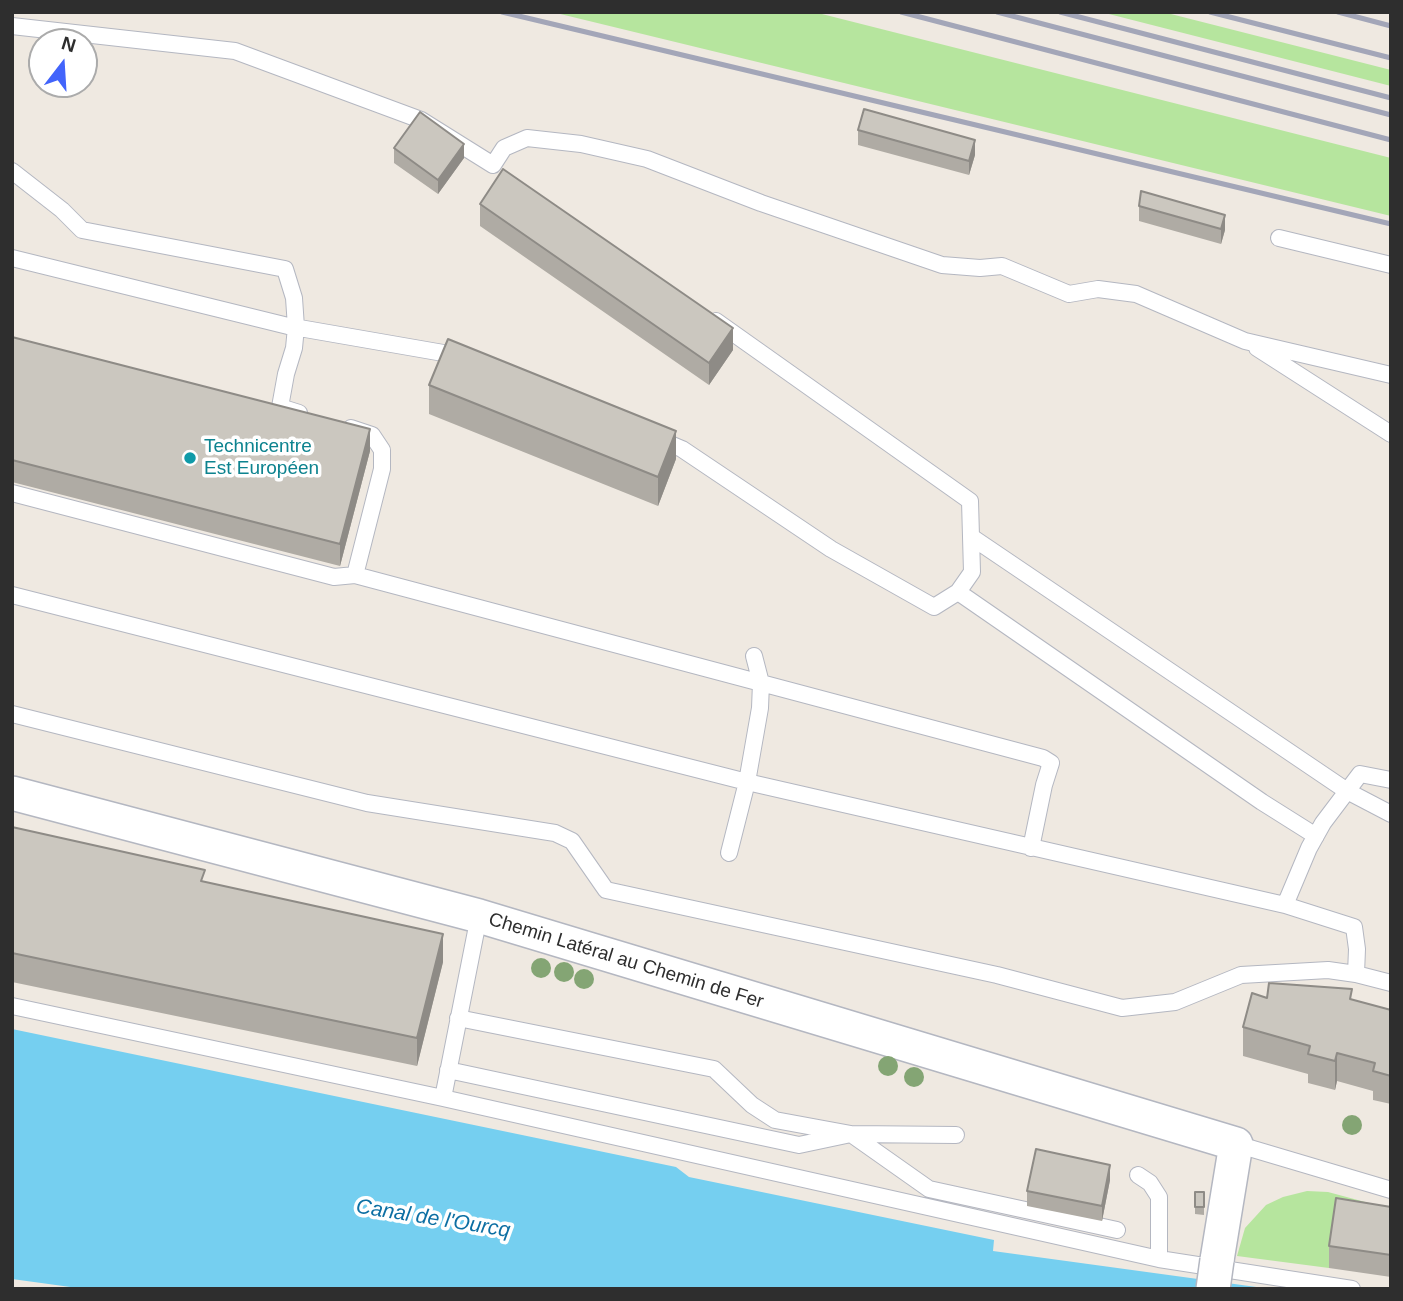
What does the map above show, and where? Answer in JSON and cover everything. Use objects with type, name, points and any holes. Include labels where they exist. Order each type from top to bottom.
[{"type":"street","name":"Chemin Latéral au Chemin de Fer","points":[[12,793],[479,916],[1236,1144]]},
{"type":"street","points":[[1215,1274],[1236,1144]]},
{"type":"lane","points":[[12,26],[235,51],[421,120],[499,169],[504,149],[527,138],[581,144],[648,159],[761,203],[942,265],[979,268],[1002,266],[1069,294],[1098,289],[1136,294],[1245,341],[1391,434]]},
{"type":"lane","points":[[12,171],[62,210],[82,230],[285,269],[294,298],[296,327],[294,348],[280,407],[372,435],[382,450],[382,469],[355,575]]},
{"type":"lane","points":[[1279,238],[1391,265]]},
{"type":"lane","points":[[12,258],[296,327],[449,354],[475,365]]},
{"type":"lane","points":[[643,433],[682,449],[831,549],[934,607],[958,592],[972,572],[970,501],[698,309]]},
{"type":"lane","points":[[1245,341],[1391,375]]},
{"type":"lane","points":[[12,494],[334,577],[355,575],[1043,758],[1051,763],[1031,848]]},
{"type":"lane","points":[[973,538],[1347,791],[1391,814]]},
{"type":"lane","points":[[958,592],[1262,802],[1316,836]]},
{"type":"lane","points":[[12,595],[747,782],[1285,905],[1354,927],[1356,974]]},
{"type":"lane","points":[[729,853],[747,782],[758,721],[761,683],[754,656]]},
{"type":"lane","points":[[12,714],[367,803],[555,833],[572,841],[606,890],[997,975],[1122,1008],[1175,1002],[1241,975],[1328,971],[1356,974],[1391,983]]},
{"type":"lane","points":[[1285,905],[1316,836],[1333,808],[1360,775],[1391,780]]},
{"type":"lane","points":[[443,1098],[479,916]]},
{"type":"lane","points":[[12,1006],[443,1098],[1158,1259],[1352,1289]]},
{"type":"lane","points":[[458,1018],[714,1069],[752,1105],[775,1120],[851,1134],[957,1135]]},
{"type":"lane","points":[[448,1070],[799,1145],[851,1134],[929,1189],[1117,1230]]},
{"type":"lane","points":[[1236,1144],[1391,1190]]},
{"type":"lane","points":[[1138,1175],[1150,1183],[1158,1197],[1158,1259]]},
{"type":"green space","points":[[552,12],[814,12],[1391,158],[1391,216]]},
{"type":"green space","points":[[1101,12],[1163,12],[1391,70],[1391,86]]},
{"type":"green space","points":[[1307,1191],[1328,1192],[1391,1209],[1336,1220],[1329,1268],[1237,1256],[1245,1228],[1266,1205]]},
{"type":"water","name":"Canal de l'Ourcq","points":[[12,1029],[676,1167],[689,1177],[994,1240],[993,1251],[1271,1289],[85,1289],[12,1279]]},
{"type":"building","points":[[864,109],[975,140],[969,161],[858,130]]},
{"type":"building","points":[[420,112],[464,144],[438,180],[394,148]]},
{"type":"building","points":[[503,169],[733,328],[709,363],[480,204]]},
{"type":"building","points":[[1141,191],[1225,215],[1221,229],[1139,206]]},
{"type":"building","name":"Technicentre Est Européen","points":[[12,337],[370,429],[340,544],[12,460]]},
{"type":"building","points":[[448,339],[676,431],[658,477],[429,385]]},
{"type":"building","points":[[12,827],[205,870],[201,881],[443,934],[417,1038],[12,953]]},
{"type":"building","points":[[1269,983],[1352,989],[1350,999],[1391,1010],[1391,1076],[1373,1071],[1375,1063],[1337,1053],[1335,1061],[1308,1054],[1310,1046],[1243,1027],[1252,993],[1267,998]]},
{"type":"building","points":[[1036,1149],[1110,1165],[1102,1206],[1027,1191]]},
{"type":"building","points":[[1195,1192],[1204,1192],[1204,1207],[1195,1207]]},
{"type":"building","points":[[1336,1198],[1391,1207],[1391,1255],[1329,1246]]},
{"type":"railway","points":[[502,12],[1391,224]]},
{"type":"railway","points":[[901,12],[1391,140]]},
{"type":"railway","points":[[997,12],[1391,115]]},
{"type":"railway","points":[[1060,12],[1391,98]]},
{"type":"railway","points":[[1210,12],[1391,58]]},
{"type":"railway","points":[[1338,12],[1391,26]]},
{"type":"place","name":"Technicentre Est Européen","points":[[190,458]]}]
